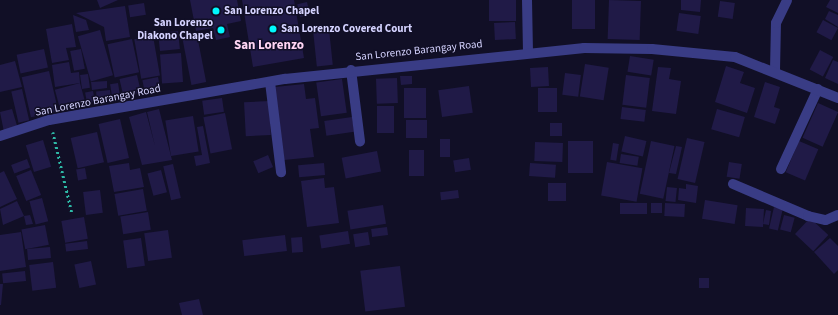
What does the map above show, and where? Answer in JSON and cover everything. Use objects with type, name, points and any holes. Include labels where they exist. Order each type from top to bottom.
[{"type":"street","points":[[527,0],[528,52]]},
{"type":"street","points":[[775,70],[776,23],[787,0]]},
{"type":"street","name":"San Lorenzo Barangay Road","points":[[0,136],[49,120],[270,82],[350,70],[528,52],[652,49],[735,56],[775,70],[838,98]]},
{"type":"street","points":[[350,70],[360,141]]},
{"type":"street","points":[[270,82],[281,172]]},
{"type":"street","points":[[781,168],[818,89]]},
{"type":"street","points":[[733,184],[808,216],[826,220],[838,215]]},
{"type":"path","points":[[49,120],[72,213]]},
{"type":"building","points":[[97,0],[118,0],[100,8]]},
{"type":"building","name":"San Lorenzo Chapel","points":[[190,0],[237,0],[241,21],[227,24],[230,37],[216,40],[213,28],[196,31]]},
{"type":"building","name":"San Lorenzo Covered Court","points":[[242,0],[294,0],[304,58],[253,67]]},
{"type":"building","points":[[489,0],[516,0],[516,21],[489,21]]},
{"type":"building","points":[[572,0],[595,0],[595,29],[572,29]]},
{"type":"building","points":[[609,0],[641,1],[640,40],[608,39]]},
{"type":"building","points":[[681,0],[701,0],[700,12],[681,10]]},
{"type":"building","points":[[830,0],[838,0],[838,13],[826,7]]},
{"type":"building","points":[[720,1],[735,3],[733,19],[718,17]]},
{"type":"building","points":[[307,2],[310,15],[300,17],[297,4]]},
{"type":"building","points":[[144,3],[146,15],[130,17],[128,6]]},
{"type":"building","points":[[125,6],[130,37],[106,41],[104,27],[76,13]]},
{"type":"building","points":[[829,11],[838,15],[838,27],[825,19]]},
{"type":"building","points":[[679,13],[701,16],[698,34],[676,31]]},
{"type":"building","points":[[73,15],[86,20],[89,30],[76,32]]},
{"type":"building","points":[[823,20],[838,28],[831,40],[816,32]]},
{"type":"building","points":[[515,22],[516,39],[495,40],[494,23]]},
{"type":"building","points":[[72,24],[76,47],[66,48],[69,60],[52,63],[46,29]]},
{"type":"building","points":[[329,29],[333,65],[317,66],[313,31]]},
{"type":"building","points":[[100,30],[113,75],[91,82],[78,36]]},
{"type":"building","points":[[178,31],[180,49],[160,51],[158,33]]},
{"type":"building","points":[[197,35],[206,82],[191,85],[182,38]]},
{"type":"building","points":[[153,36],[160,75],[141,79],[134,39]]},
{"type":"building","points":[[132,39],[139,72],[115,77],[108,44]]},
{"type":"building","points":[[44,49],[48,68],[21,73],[17,55]]},
{"type":"building","points":[[81,49],[85,69],[74,71],[70,51]]},
{"type":"building","points":[[820,50],[833,57],[823,76],[810,69]]},
{"type":"building","points":[[181,53],[183,82],[162,83],[160,54]]},
{"type":"building","points":[[630,56],[654,60],[651,76],[627,72]]},
{"type":"building","points":[[833,60],[838,62],[838,84],[825,78]]},
{"type":"building","points":[[15,61],[22,87],[0,92],[0,65]]},
{"type":"building","points":[[69,62],[71,73],[79,72],[80,83],[55,87],[52,65]]},
{"type":"building","points":[[585,64],[609,68],[604,100],[580,97]]},
{"type":"building","points":[[726,66],[744,72],[740,83],[755,88],[747,113],[715,102]]},
{"type":"building","points":[[548,67],[549,86],[531,87],[530,68]]},
{"type":"building","points":[[658,67],[671,68],[669,79],[681,81],[676,114],[652,111]]},
{"type":"building","points":[[49,71],[58,111],[31,117],[22,77]]},
{"type":"building","points":[[565,73],[581,75],[578,97],[562,95]]},
{"type":"building","points":[[88,74],[90,88],[82,89],[80,75]]},
{"type":"building","points":[[137,75],[141,93],[124,97],[119,79]]},
{"type":"building","points":[[626,75],[650,78],[646,108],[622,105]]},
{"type":"building","points":[[400,76],[412,76],[412,84],[401,85]]},
{"type":"building","points":[[158,77],[161,91],[145,94],[142,80]]},
{"type":"building","points":[[397,78],[398,103],[377,104],[376,79]]},
{"type":"building","points":[[342,79],[347,113],[321,116],[316,83]]},
{"type":"building","points":[[107,81],[107,88],[92,90],[91,82]]},
{"type":"building","points":[[765,82],[780,87],[774,107],[780,109],[775,124],[754,117]]},
{"type":"building","points":[[80,83],[85,102],[60,109],[55,90]]},
{"type":"building","points":[[118,83],[120,95],[112,96],[110,84]]},
{"type":"building","points":[[304,84],[306,99],[315,98],[319,128],[310,129],[314,157],[284,160],[275,87]]},
{"type":"building","points":[[469,86],[473,113],[442,117],[438,90]]},
{"type":"building","points":[[404,88],[426,88],[426,118],[404,118]]},
{"type":"building","points":[[538,88],[557,88],[557,112],[538,112]]},
{"type":"building","points":[[22,89],[29,120],[18,123],[11,91]]},
{"type":"building","points":[[110,90],[111,100],[97,101],[96,91]]},
{"type":"building","points":[[93,91],[95,102],[87,103],[85,92]]},
{"type":"building","points":[[222,98],[224,112],[204,115],[202,101]]},
{"type":"building","points":[[269,101],[271,135],[246,136],[244,102]]},
{"type":"building","points":[[818,103],[838,112],[823,147],[803,138]]},
{"type":"building","points":[[377,106],[394,106],[394,133],[377,133]]},
{"type":"building","points":[[622,107],[646,110],[644,122],[621,119]]},
{"type":"building","points":[[12,109],[18,129],[4,132],[0,112]]},
{"type":"building","points":[[159,109],[172,160],[142,165],[129,117],[146,112],[155,146],[147,112]]},
{"type":"building","points":[[717,109],[745,117],[739,137],[711,129]]},
{"type":"building","points":[[225,113],[232,149],[210,154],[203,117]]},
{"type":"building","points":[[193,116],[199,152],[171,156],[165,120]]},
{"type":"building","points":[[352,117],[354,132],[326,136],[324,121]]},
{"type":"building","points":[[120,119],[129,158],[108,163],[99,124]]},
{"type":"building","points":[[406,120],[427,120],[427,138],[406,138]]},
{"type":"building","points":[[550,123],[562,123],[562,136],[550,136]]},
{"type":"building","points":[[203,126],[210,163],[196,166],[194,156],[202,155],[197,127]]},
{"type":"building","points":[[97,132],[104,162],[78,168],[71,138]]},
{"type":"building","points":[[625,136],[646,141],[643,157],[621,152]]},
{"type":"building","points":[[687,138],[705,142],[695,183],[678,179]]},
{"type":"building","points":[[440,139],[450,139],[450,157],[440,157]]},
{"type":"building","points":[[43,140],[51,167],[34,172],[26,145]]},
{"type":"building","points":[[568,141],[593,141],[593,173],[568,173]]},
{"type":"building","points":[[651,141],[674,146],[663,199],[640,194]]},
{"type":"building","points":[[799,141],[818,149],[805,181],[786,172]]},
{"type":"building","points":[[535,142],[563,143],[562,162],[534,161]]},
{"type":"building","points":[[613,143],[619,144],[616,161],[610,160]]},
{"type":"building","points":[[676,146],[682,147],[676,174],[669,173]]},
{"type":"building","points":[[409,150],[424,150],[424,176],[409,176]]},
{"type":"building","points":[[377,151],[381,172],[346,178],[342,158]]},
{"type":"building","points":[[621,154],[639,157],[637,166],[620,163]]},
{"type":"building","points":[[268,155],[273,167],[258,173],[253,161]]},
{"type":"building","points":[[469,158],[471,170],[455,172],[453,161]]},
{"type":"building","points":[[27,159],[30,167],[14,173],[11,165]]},
{"type":"building","points":[[607,162],[642,168],[637,202],[601,195]]},
{"type":"building","points":[[729,162],[742,164],[739,179],[727,177]]},
{"type":"building","points":[[129,163],[130,170],[140,168],[144,187],[114,192],[109,166]]},
{"type":"building","points":[[324,163],[325,175],[299,177],[298,165]]},
{"type":"building","points":[[530,163],[556,165],[555,178],[529,176]]},
{"type":"building","points":[[173,164],[181,198],[171,200],[163,166]]},
{"type":"building","points":[[85,168],[87,179],[78,180],[76,170]]},
{"type":"building","points":[[31,170],[41,195],[26,201],[16,176]]},
{"type":"building","points":[[161,170],[167,192],[153,196],[147,174]]},
{"type":"building","points":[[4,171],[17,199],[0,207],[0,173]]},
{"type":"building","points":[[324,178],[325,188],[334,187],[339,223],[307,227],[301,181]]},
{"type":"building","points":[[548,183],[566,183],[566,201],[548,201]]},
{"type":"building","points":[[686,184],[698,186],[696,203],[678,200],[679,188],[686,189]]},
{"type":"building","points":[[667,187],[677,188],[675,202],[666,201]]},
{"type":"building","points":[[143,189],[147,211],[118,216],[114,194]]},
{"type":"building","points":[[100,190],[103,213],[86,215],[83,192]]},
{"type":"building","points":[[458,190],[459,198],[441,200],[440,192]]},
{"type":"building","points":[[42,198],[48,221],[36,225],[29,201]]},
{"type":"building","points":[[705,200],[738,205],[735,224],[702,219]]},
{"type":"building","points":[[17,201],[24,216],[3,225],[0,209]]},
{"type":"building","points":[[620,203],[647,203],[647,214],[620,214]]},
{"type":"building","points":[[651,203],[662,203],[662,213],[651,213]]},
{"type":"building","points":[[665,203],[685,204],[684,217],[664,216]]},
{"type":"building","points":[[383,205],[386,224],[350,229],[347,211]]},
{"type":"building","points":[[774,207],[783,209],[778,230],[769,228]]},
{"type":"building","points":[[746,208],[764,209],[763,227],[745,226]]},
{"type":"building","points":[[766,210],[771,211],[769,225],[763,224]]},
{"type":"building","points":[[148,212],[151,230],[123,234],[120,216]]},
{"type":"building","points":[[30,215],[33,224],[26,225],[24,216]]},
{"type":"building","points":[[784,215],[795,218],[791,232],[780,229]]},
{"type":"building","points":[[84,217],[88,239],[65,243],[61,221]]},
{"type":"building","points":[[810,218],[828,235],[813,251],[795,234]]},
{"type":"building","points":[[45,225],[49,245],[25,249],[21,230]]},
{"type":"building","points":[[387,227],[388,235],[372,237],[371,229]]},
{"type":"building","points":[[168,230],[172,258],[148,261],[144,233]]},
{"type":"building","points":[[348,231],[350,244],[321,248],[319,236]]},
{"type":"building","points":[[21,232],[26,267],[0,271],[0,235]]},
{"type":"building","points":[[368,232],[370,245],[355,247],[353,234]]},
{"type":"building","points":[[285,235],[287,251],[244,256],[242,240]]},
{"type":"building","points":[[302,237],[303,252],[292,253],[291,238]]},
{"type":"building","points":[[141,238],[145,266],[127,268],[123,241]]},
{"type":"building","points":[[830,238],[838,246],[838,270],[834,274],[814,252]]},
{"type":"building","points":[[87,241],[88,249],[66,252],[65,244]]},
{"type":"building","points":[[50,247],[51,258],[28,260],[27,249]]},
{"type":"building","points":[[91,261],[96,284],[79,288],[74,265]]},
{"type":"building","points":[[53,262],[56,288],[32,291],[29,265]]},
{"type":"building","points":[[400,266],[405,307],[365,312],[360,271]]},
{"type":"building","points":[[25,271],[26,281],[3,283],[2,273]]},
{"type":"building","points":[[699,278],[709,278],[709,288],[699,288]]},
{"type":"building","points":[[0,284],[3,284],[1,305],[0,305]]},
{"type":"building","points":[[199,299],[203,315],[182,315],[179,303]]},
{"type":"place","name":"San Lorenzo Chapel","points":[[216,11]]},
{"type":"place","name":"San Lorenzo Covered Court","points":[[273,29]]},
{"type":"place","name":"San Lorenzo Diakono Chapel","points":[[221,30]]},
{"type":"district","name":"San Lorenzo","points":[[269,45]]}]
